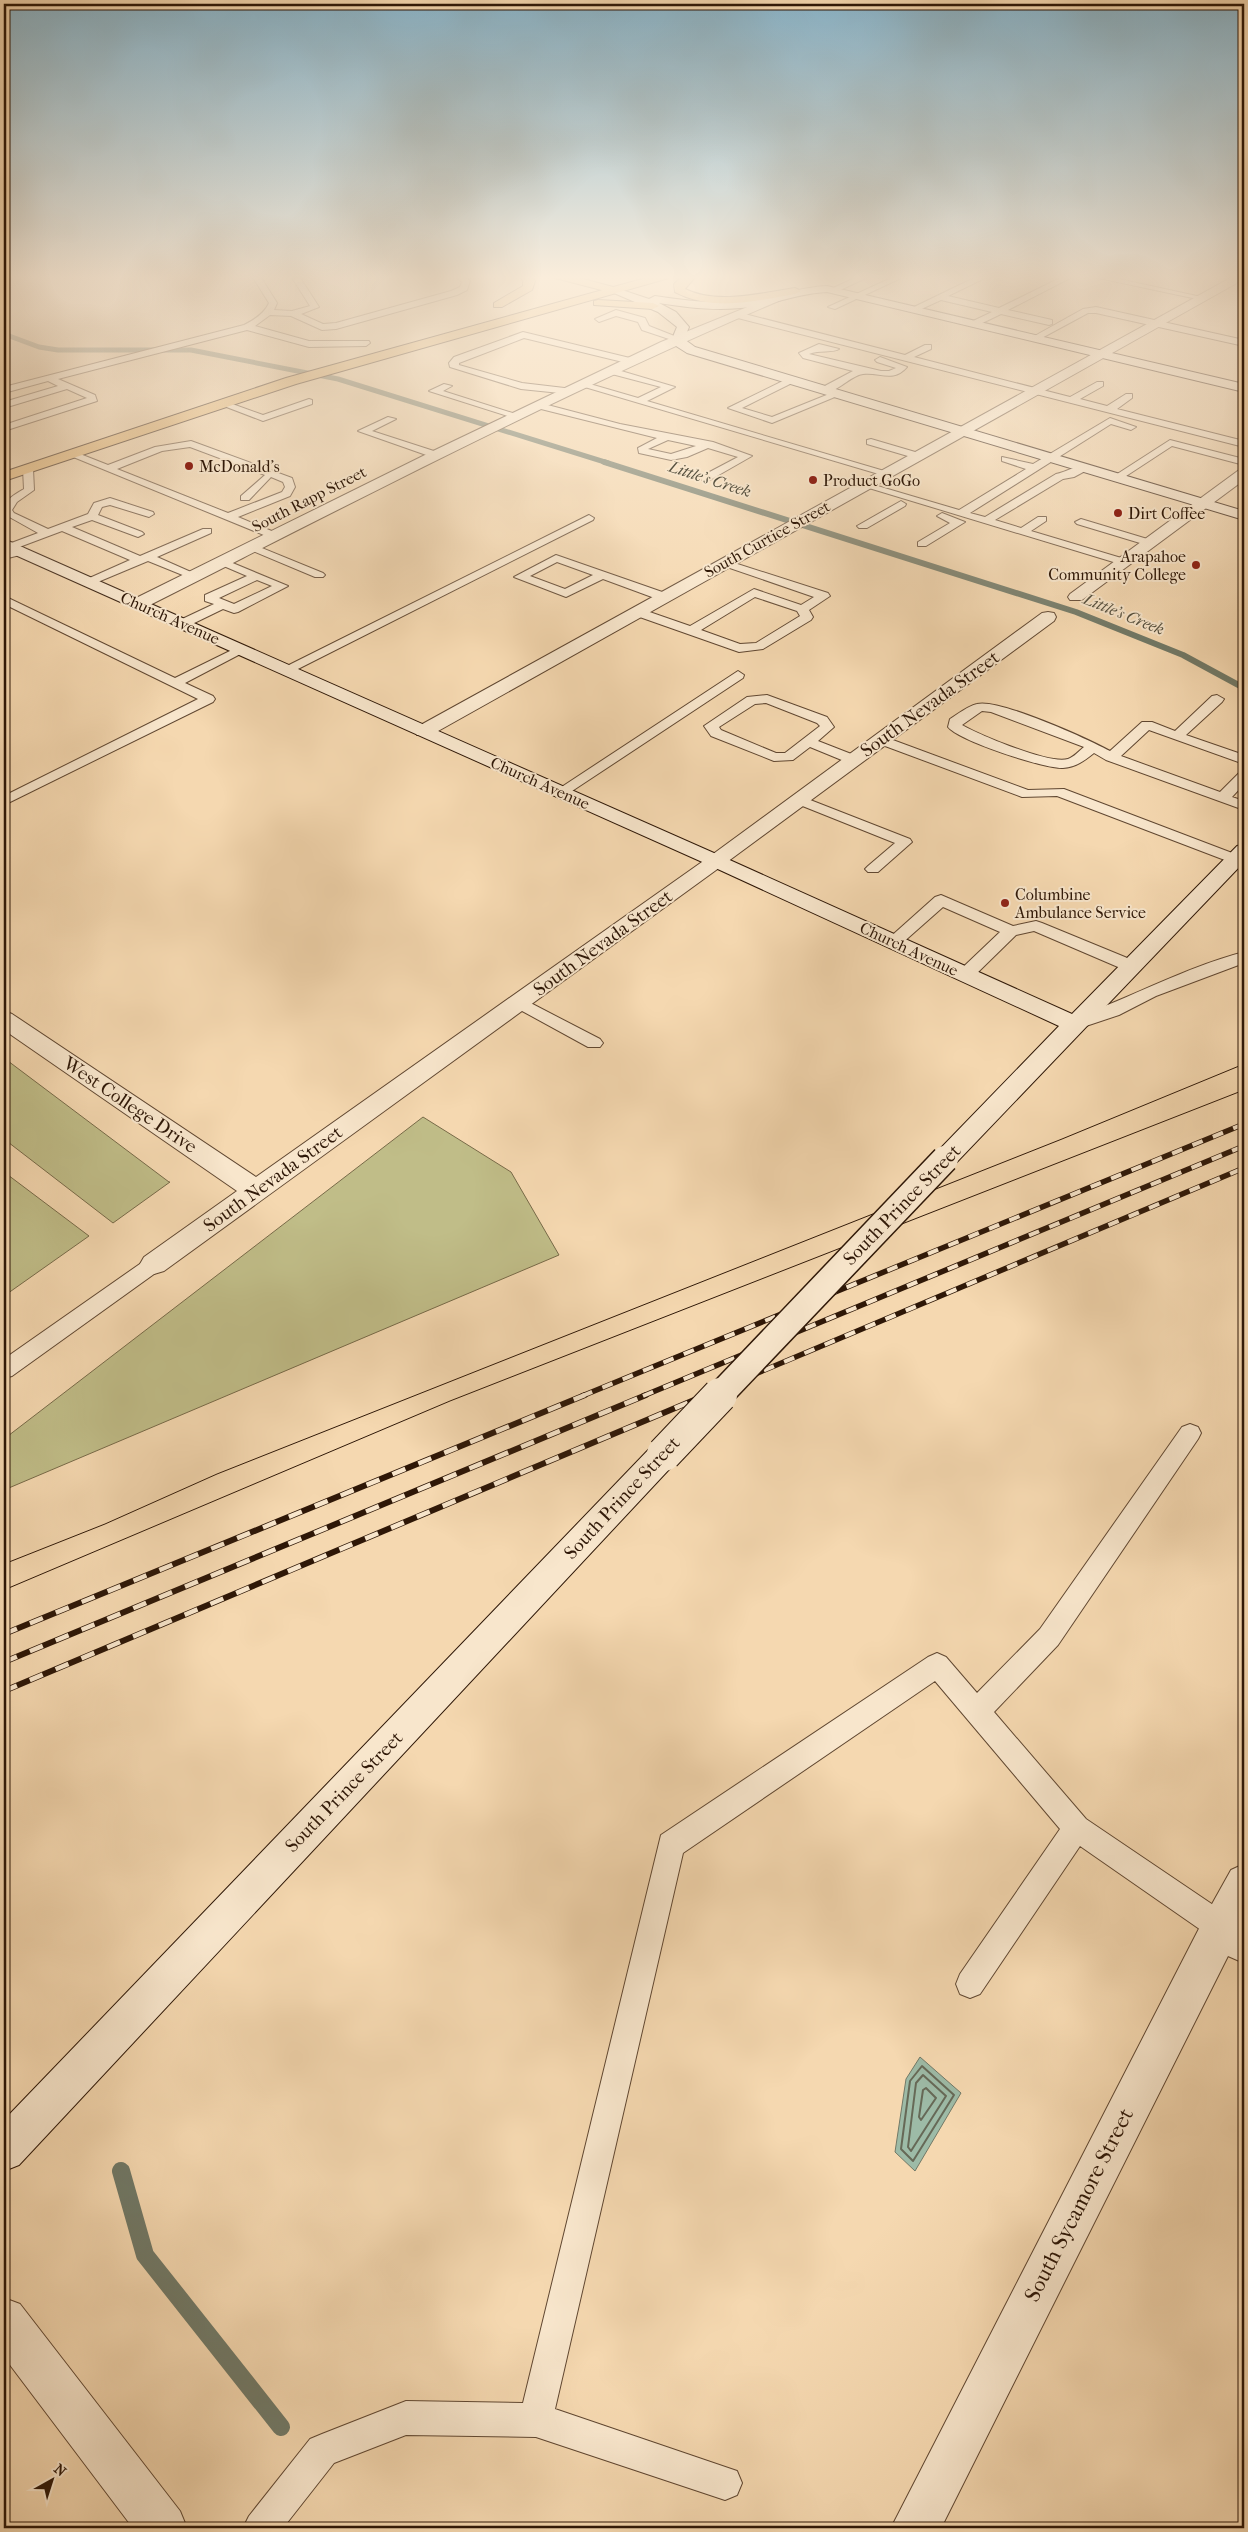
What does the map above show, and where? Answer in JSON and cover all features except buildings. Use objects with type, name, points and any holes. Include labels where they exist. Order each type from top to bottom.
[{"type":"main road","points":[[4,477],[249,394]]},
{"type":"main road","points":[[4,483],[28,469]]},
{"type":"street","name":"South Rapp Street","points":[[138,604],[436,455],[564,394]]},
{"type":"street","points":[[838,394],[1244,516]]},
{"type":"street","name":"South Curtice Street","points":[[424,732],[1030,394]]},
{"type":"street","points":[[1076,597],[1244,474]]},
{"type":"street","name":"Church Avenue","points":[[9,549],[89,582],[716,861],[1074,1024]]},
{"type":"street","name":"South Nevada Street","points":[[154,1264],[716,861],[1048,618]]},
{"type":"street","name":"South Prince Street","points":[[4,2150],[945,1159],[1240,854]]},
{"type":"street","name":"West College Drive","points":[[4,1018],[257,1191]]},
{"type":"street","name":"South Sycamore Street","points":[[914,2528],[1232,1935],[1244,1883]]},
{"type":"street","points":[[4,2320],[163,2528]]},
{"type":"lane","points":[[4,405],[41,394]]},
{"type":"lane","points":[[4,428],[92,400],[92,397],[86,394]]},
{"type":"lane","points":[[444,394],[517,416]]},
{"type":"lane","points":[[615,394],[886,473]]},
{"type":"lane","points":[[639,401],[654,394]]},
{"type":"lane","points":[[762,394],[734,408],[772,420]]},
{"type":"lane","points":[[668,436],[643,448],[643,451],[667,458],[676,458],[746,432],[826,394]]},
{"type":"lane","points":[[1049,394],[1244,444]]},
{"type":"lane","points":[[1072,400],[1082,394]]},
{"type":"lane","points":[[1108,410],[1129,396]]},
{"type":"lane","points":[[619,427],[678,400]]},
{"type":"lane","points":[[221,403],[263,418],[309,402]]},
{"type":"lane","points":[[540,406],[619,427],[708,445],[747,456],[706,478]]},
{"type":"lane","points":[[1093,417],[1152,432]]},
{"type":"lane","points":[[391,419],[363,431],[436,455]]},
{"type":"lane","points":[[960,514],[1110,421]]},
{"type":"lane","points":[[1186,429],[1176,436],[1181,440],[1244,457]]},
{"type":"lane","points":[[871,442],[918,456]]},
{"type":"lane","points":[[1116,478],[1170,443],[1244,462]]},
{"type":"lane","points":[[107,469],[177,444],[191,444],[288,480],[290,487],[286,494],[229,517]]},
{"type":"lane","points":[[177,444],[266,478],[276,484],[278,488],[275,492],[245,498],[215,512]]},
{"type":"lane","points":[[71,454],[276,536]]},
{"type":"lane","points":[[1006,459],[1036,468]]},
{"type":"lane","points":[[986,521],[1060,476],[1070,475],[1083,468]]},
{"type":"lane","points":[[28,469],[29,490],[13,500],[6,510],[10,515],[48,533]]},
{"type":"lane","points":[[245,498],[266,478]]},
{"type":"lane","points":[[860,488],[986,521],[1124,562]]},
{"type":"lane","points":[[860,488],[901,504],[959,522],[922,544]]},
{"type":"lane","points":[[9,549],[92,516],[98,505],[110,501],[149,514]]},
{"type":"lane","points":[[863,526],[901,504]]},
{"type":"lane","points":[[92,516],[138,534]]},
{"type":"lane","points":[[285,670],[589,518]]},
{"type":"lane","points":[[1022,532],[1042,518]]},
{"type":"lane","points":[[1081,522],[1150,543]]},
{"type":"lane","points":[[62,527],[194,576]]},
{"type":"lane","points":[[89,582],[207,531]]},
{"type":"lane","points":[[252,547],[319,575]]},
{"type":"lane","points":[[602,575],[566,593],[520,577],[556,558],[664,597]]},
{"type":"lane","points":[[223,562],[282,586],[234,609],[209,598],[257,576]]},
{"type":"lane","points":[[725,563],[824,596],[802,609]]},
{"type":"lane","points":[[638,612],[691,631],[739,648],[759,646],[807,617],[802,609],[754,593],[691,631]]},
{"type":"lane","points":[[4,600],[208,699],[4,801]]},
{"type":"lane","points":[[182,624],[223,604]]},
{"type":"lane","points":[[175,683],[242,650]]},
{"type":"lane","points":[[561,792],[738,675]]},
{"type":"lane","points":[[767,699],[822,720],[827,727],[808,742],[788,757],[774,757],[716,733],[711,726],[752,700],[767,699]]},
{"type":"lane","points":[[1177,736],[1217,699]]},
{"type":"lane","points":[[1093,746],[1073,763],[1062,765],[1046,762],[966,733],[955,727],[955,722],[978,707],[993,708],[1093,746],[1111,757],[1244,806]]},
{"type":"lane","points":[[1111,757],[1147,725],[1244,760]]},
{"type":"lane","points":[[882,740],[1027,794],[1059,792],[1240,854]]},
{"type":"lane","points":[[808,742],[854,760]]},
{"type":"lane","points":[[1222,798],[1244,776]]},
{"type":"lane","points":[[800,800],[905,842],[873,869]]},
{"type":"lane","points":[[894,942],[941,900],[1011,931]]},
{"type":"lane","points":[[965,975],[1011,931],[1036,926],[1131,966]]},
{"type":"lane","points":[[1074,1024],[1113,1011],[1150,992],[1244,957]]},
{"type":"lane","points":[[519,1002],[594,1043]]},
{"type":"lane","points":[[4,1370],[154,1264]]},
{"type":"lane","points":[[976,1712],[1049,1637],[1190,1433]]},
{"type":"lane","points":[[536,2420],[671,1845],[937,1666],[1077,1828],[1232,1935]]},
{"type":"lane","points":[[970,1984],[1077,1828]]},
{"type":"lane","points":[[261,2528],[322,2451],[406,2418],[536,2420],[725,2483]]},
{"type":"shaded area","points":[[4,1058],[170,1182],[113,1223],[4,1139]]},
{"type":"shaded area","points":[[423,1117],[511,1172],[559,1255],[4,1490],[4,1439]]},
{"type":"shaded area","points":[[4,1172],[89,1236],[4,1296]]},
{"type":"water","points":[[920,2057],[961,2093],[915,2171],[895,2152],[906,2079]]},
{"type":"waterway","name":"Little's Creek","points":[[387,394],[608,463]]},
{"type":"waterway","name":"Little's Creek","points":[[604,462],[1076,612],[1183,655],[1244,688]]},
{"type":"waterway","points":[[121,2171],[145,2255],[281,2427]]},
{"type":"tram line","points":[[4,1564],[105,1524],[217,1474],[1062,1139],[1244,1064]]},
{"type":"tram line","points":[[4,1590],[450,1401],[1244,1090]]},
{"type":"railway","points":[[582,1396],[1244,1124]]},
{"type":"railway","points":[[643,1396],[1244,1146]]},
{"type":"railway","points":[[703,1396],[1244,1168]]},
{"type":"railway","points":[[4,1634],[585,1395]]},
{"type":"railway","points":[[4,1662],[646,1395]]},
{"type":"railway","points":[[4,1691],[706,1395]]},
{"type":"place","name":"McDonald's","points":[[189,466]]},
{"type":"place","name":"Product GoGo","points":[[813,480]]},
{"type":"place","name":"Dirt Coffee","points":[[1118,513]]},
{"type":"place","name":"Arapahoe Community College","points":[[1196,565]]},
{"type":"place","name":"Columbine Ambulance Service","points":[[1005,903]]}]
